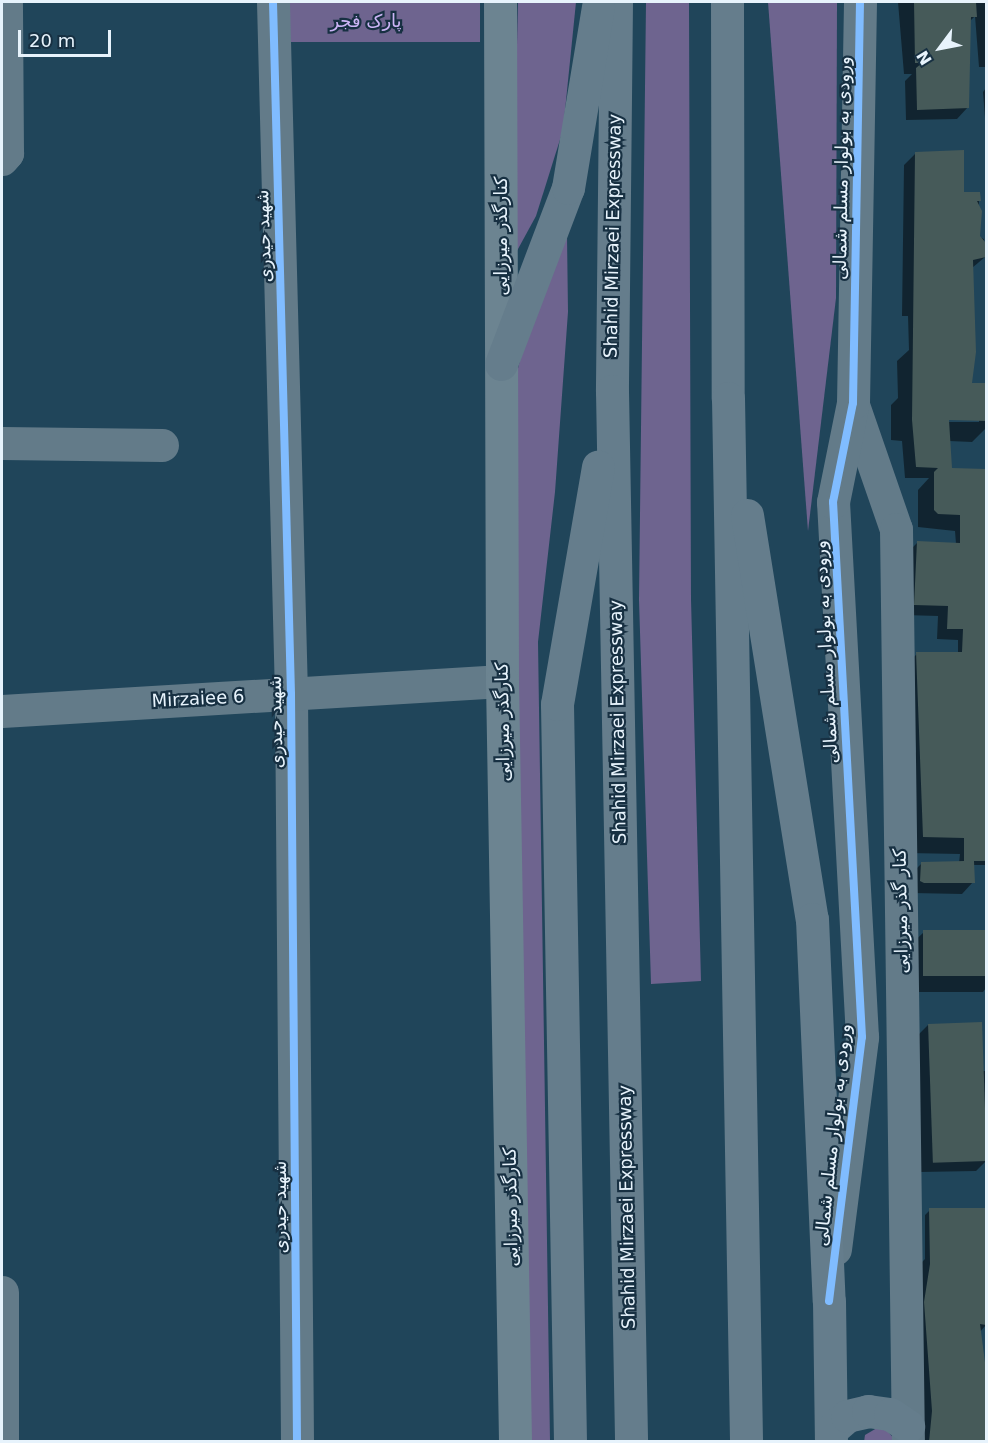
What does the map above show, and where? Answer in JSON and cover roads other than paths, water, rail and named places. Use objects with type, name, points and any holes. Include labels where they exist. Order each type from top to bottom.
[{"type":"highway","points":[[501,364],[568,188],[599,2]]},
{"type":"highway","name":"Shahid Mirzaei Expressway","points":[[616,2],[612,391],[631,1442]]},
{"type":"highway","points":[[727,2],[728,398],[746,1442]]},
{"type":"highway","points":[[570,1442],[557,704],[612,391]]},
{"type":"highway","points":[[728,398],[812,919],[829,1301],[831,1436]]},
{"type":"highway","points":[[831,1436],[847,1416],[868,1411],[890,1414],[908,1434]]},
{"type":"main road","name":"کنارگذر میرزایی","points":[[500,2],[502,681],[515,1442]]},
{"type":"street","points":[[4,156],[6,2]]},
{"type":"street","name":"شهید حیدری","points":[[273,2],[291,694],[297,1442]]},
{"type":"street","name":"ورودی به بولوار مسلم شمالی","points":[[829,1301],[862,1037],[833,502],[853,403],[860,2]]},
{"type":"street","name":"کنار گذر میرزایی","points":[[853,403],[896,529],[908,1434]]},
{"type":"street","points":[[2,444],[162,445]]},
{"type":"street","name":"Mirzaiee 6","points":[[2,711],[502,681]]},
{"type":"street","points":[[2,1292],[2,1442]]},
{"type":"park label","name":"پارک فجر","points":[[366,21]]}]
